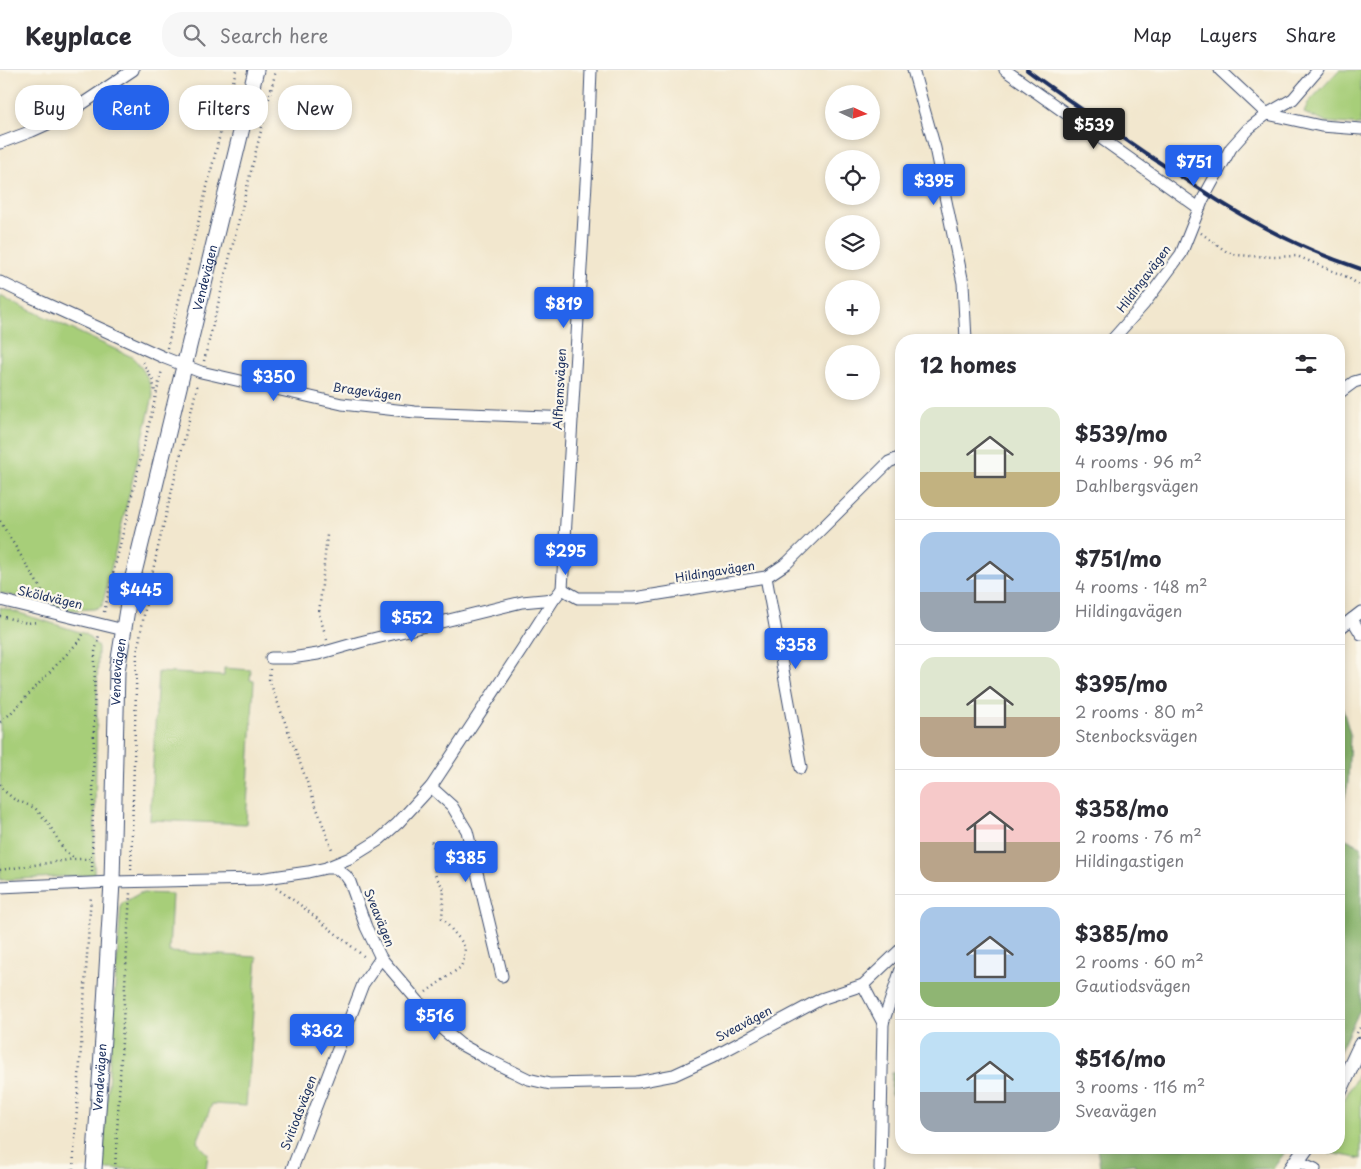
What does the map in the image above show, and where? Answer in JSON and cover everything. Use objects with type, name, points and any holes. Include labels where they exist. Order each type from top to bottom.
[{"type":"street","points":[[0,143],[32,132],[61,118],[133,70]]},
{"type":"street","name":"Vendevägen","points":[[94,1169],[112,882],[117,671],[131,585],[256,70]]},
{"type":"street","name":"Alfhemsvägen","points":[[562,589],[591,70]]},
{"type":"street","points":[[913,70],[935,148],[963,283],[966,334]]},
{"type":"street","points":[[1005,70],[1199,208]]},
{"type":"street","points":[[1220,70],[1267,114],[1321,126],[1361,129]]},
{"type":"street","name":"Hildingavägen","points":[[1117,334],[1144,304],[1181,254],[1203,198],[1231,148],[1248,128],[1293,99],[1318,70]]},
{"type":"street","name":"Bragevägen","points":[[0,282],[201,372],[342,404],[415,412],[572,418]]},
{"type":"street","points":[[1345,388],[1361,380]]},
{"type":"street","name":"Hildingavägen","points":[[562,589],[578,598],[634,598],[766,577],[786,563],[889,462],[895,460]]},
{"type":"street","points":[[766,577],[802,768]]},
{"type":"street","points":[[0,887],[131,881],[219,881],[263,878],[326,868],[350,858],[379,840],[432,787],[562,589]]},
{"type":"street","points":[[271,658],[291,658],[318,654],[522,602],[554,599]]},
{"type":"street","name":"Sköldvägen","points":[[0,600],[124,630]]},
{"type":"street","points":[[1345,625],[1356,616],[1361,634]]},
{"type":"street","points":[[432,787],[452,806],[467,831],[502,976]]},
{"type":"street","name":"Sveavägen","points":[[326,868],[336,868],[346,876],[378,962],[416,999],[441,1028],[460,1044],[528,1079],[550,1084],[637,1082],[674,1075],[821,999],[863,985],[895,955]]},
{"type":"street","name":"Svitiodsvägen","points":[[292,1169],[363,984],[378,962]]},
{"type":"street","points":[[863,985],[883,1023]]},
{"type":"street","points":[[880,1169],[883,1023],[895,987]]},
{"type":"street","points":[[1345,1079],[1361,1045]]},
{"type":"street","points":[[1302,1154],[1294,1165],[1315,1169]]},
{"type":"path","points":[[115,1169],[131,881],[136,653],[159,543],[276,70]]},
{"type":"path","points":[[1192,226],[1227,252],[1237,255],[1276,258],[1303,256],[1361,286]]},
{"type":"path","points":[[0,521],[56,613]]},
{"type":"path","points":[[327,535],[319,614],[330,651]]},
{"type":"path","points":[[0,722],[10,714],[81,639],[84,632]]},
{"type":"path","points":[[271,658],[269,679],[337,863]]},
{"type":"path","points":[[0,784],[3,790],[14,799],[35,808],[48,823],[64,850],[75,859]]},
{"type":"path","points":[[416,999],[461,967],[464,959],[465,948],[462,942],[442,918],[444,889],[436,877],[434,867],[436,852],[431,841]]},
{"type":"path","points":[[0,870],[75,859],[92,859]]},
{"type":"path","points":[[263,878],[378,962]]},
{"type":"green space","points":[[1339,70],[1361,70],[1361,125],[1325,122],[1304,113],[1308,103]]},
{"type":"green space","points":[[0,296],[132,357],[146,375],[150,385],[153,396],[102,606],[94,609],[72,610],[0,593]]},
{"type":"green space","points":[[0,607],[86,634],[98,647],[94,875],[0,880]]},
{"type":"green space","points":[[224,668],[251,670],[250,680],[254,681],[246,824],[150,820],[158,672],[224,676]]},
{"type":"green space","points":[[1345,717],[1350,734],[1348,783],[1345,797]]},
{"type":"green space","points":[[1345,838],[1361,846],[1361,1008],[1345,1041]]},
{"type":"green space","points":[[140,893],[172,894],[169,952],[257,957],[246,1106],[212,1104],[197,1142],[208,1154],[206,1169],[102,1169],[121,904]]},
{"type":"green space","points":[[1361,1069],[1361,1159],[1336,1154],[1345,1154],[1345,1098]]},
{"type":"green space","points":[[892,1073],[895,1073],[895,1095],[891,1095]]},
{"type":"green space","points":[[1098,1154],[1284,1154],[1273,1169],[1135,1169],[1135,1164],[1100,1168]]},
{"type":"railway","points":[[1027,70],[1148,155],[1230,208],[1291,241],[1361,269]]}]
